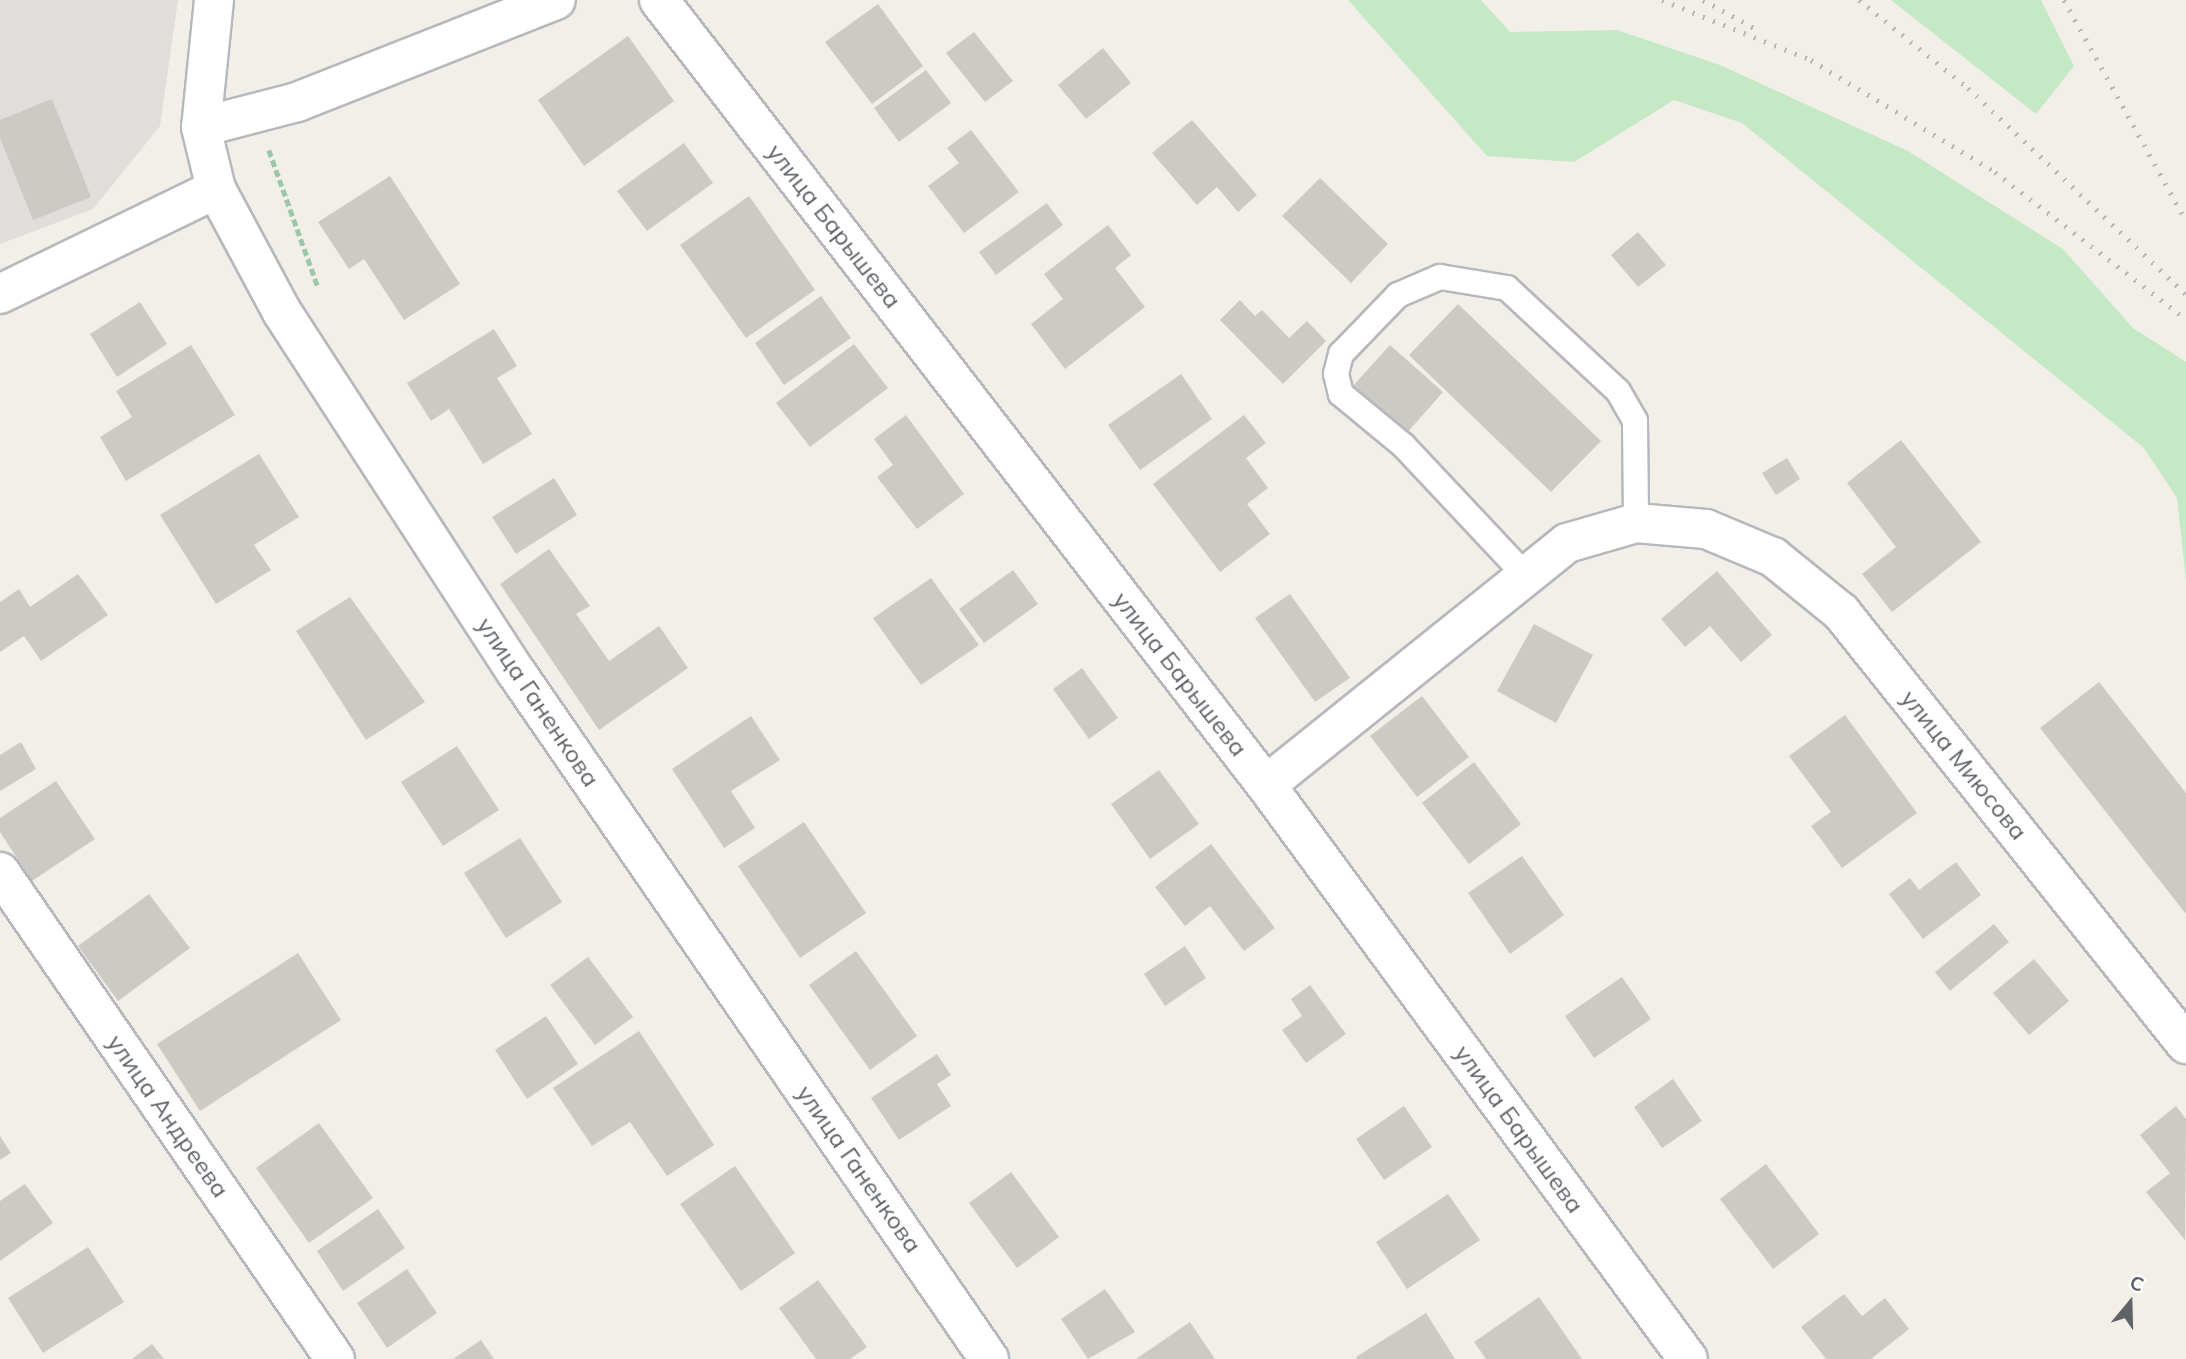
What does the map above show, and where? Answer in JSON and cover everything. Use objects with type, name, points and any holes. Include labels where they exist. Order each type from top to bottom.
[{"type":"street","name":"улица Ганенкова","points":[[214,0],[201,127],[216,190],[282,312],[516,672],[989,1359]]},
{"type":"street","points":[[201,127],[297,102],[556,0]]},
{"type":"street","name":"улица Барышева","points":[[659,0],[1266,785],[1688,1359]]},
{"type":"street","points":[[0,294],[216,190]]},
{"type":"street","points":[[1266,785],[1567,543],[1636,523]]},
{"type":"street","name":"улица Миюсова","points":[[1636,523],[1706,529],[1773,557],[1841,612],[2186,1044]]},
{"type":"street","name":"улица Андреева","points":[[0,872],[335,1359]]},
{"type":"lane","points":[[1526,576],[1404,446],[1341,394],[1336,374],[1341,354],[1398,295],[1440,276],[1507,288],[1618,391],[1635,421],[1636,523]]},
{"type":"shaded area","points":[[0,0],[178,0],[160,126],[93,209],[0,244]]},
{"type":"green space","points":[[1348,0],[1481,0],[1510,32],[1617,30],[1720,65],[1908,151],[2063,249],[2133,328],[2186,362],[2186,580],[2177,498],[2144,448],[1742,123],[1674,100],[1574,162],[1487,156]]},
{"type":"green space","points":[[1891,0],[2041,0],[2074,66],[2036,114]]},
{"type":"building","points":[[878,4],[923,66],[872,104],[825,42]]},
{"type":"building","points":[[974,32],[1013,81],[985,102],[946,53]]},
{"type":"building","points":[[628,36],[674,101],[584,166],[538,100]]},
{"type":"building","points":[[1103,48],[1131,83],[1086,119],[1058,85]]},
{"type":"building","points":[[926,70],[951,103],[899,142],[874,108]]},
{"type":"building","points":[[52,99],[91,197],[33,220],[0,138],[0,120]]},
{"type":"building","points":[[1192,120],[1257,195],[1238,212],[1217,187],[1197,205],[1152,153]]},
{"type":"building","points":[[971,130],[1019,192],[964,233],[928,186],[959,163],[947,148]]},
{"type":"building","points":[[684,143],[713,183],[647,231],[617,191]]},
{"type":"building","points":[[390,176],[460,284],[404,320],[364,259],[349,269],[318,222]]},
{"type":"building","points":[[1320,178],[1388,244],[1351,283],[1282,216]]},
{"type":"building","points":[[749,196],[815,290],[746,338],[680,245]]},
{"type":"building","points":[[1047,203],[1063,225],[996,275],[979,252]]},
{"type":"building","points":[[1108,225],[1131,255],[1115,268],[1145,307],[1065,369],[1031,324],[1063,299],[1044,274]]},
{"type":"building","points":[[1638,232],[1666,265],[1638,287],[1611,255]]},
{"type":"building","points":[[821,296],[851,338],[784,385],[755,343]]},
{"type":"building","points":[[1240,300],[1255,316],[1262,310],[1289,338],[1307,321],[1326,341],[1283,384],[1220,320]]},
{"type":"building","points":[[140,302],[167,344],[117,377],[90,334]]},
{"type":"building","points":[[1458,304],[1601,441],[1551,492],[1409,355]]},
{"type":"building","points":[[494,329],[517,366],[497,378],[532,434],[483,464],[449,409],[431,421],[407,383]]},
{"type":"building","points":[[854,344],[888,388],[810,447],[776,403]]},
{"type":"building","points":[[191,345],[235,415],[126,481],[100,437],[132,417],[116,391]]},
{"type":"building","points":[[1390,345],[1443,392],[1405,435],[1351,388]]},
{"type":"building","points":[[1181,374],[1212,419],[1140,470],[1108,425]]},
{"type":"building","points":[[906,415],[964,494],[917,529],[877,477],[893,465],[874,439]]},
{"type":"building","points":[[1244,415],[1266,443],[1246,458],[1268,488],[1247,504],[1270,534],[1220,572],[1153,484]]},
{"type":"building","points":[[1901,440],[1981,542],[1892,612],[1862,574],[1896,547],[1847,483]]},
{"type":"building","points":[[259,454],[299,517],[254,545],[271,570],[216,604],[160,515]]},
{"type":"building","points":[[1787,458],[1800,479],[1776,495],[1762,473]]},
{"type":"building","points":[[554,478],[577,515],[516,554],[492,517]]},
{"type":"building","points":[[549,549],[590,606],[576,614],[609,661],[659,626],[688,668],[599,730],[500,584]]},
{"type":"building","points":[[1013,570],[1038,604],[984,643],[959,609]]},
{"type":"building","points":[[1717,571],[1772,635],[1741,662],[1710,626],[1685,647],[1661,619]]},
{"type":"building","points":[[78,574],[108,615],[41,661],[24,636],[0,652],[0,602],[19,589],[30,607]]},
{"type":"building","points":[[931,578],[979,645],[921,685],[873,618]]},
{"type":"building","points":[[1290,594],[1350,678],[1315,702],[1255,618]]},
{"type":"building","points":[[350,597],[425,702],[366,740],[296,631]]},
{"type":"building","points":[[1534,624],[1593,655],[1556,723],[1497,691]]},
{"type":"building","points":[[1082,668],[1118,718],[1089,739],[1053,689]]},
{"type":"building","points":[[2099,682],[2186,793],[2186,914],[2040,728]]},
{"type":"building","points":[[1422,696],[1469,757],[1417,797],[1370,736]]},
{"type":"building","points":[[1845,715],[1917,813],[1842,868],[1811,826],[1831,812],[1789,756]]},
{"type":"building","points":[[751,716],[780,760],[731,791],[755,828],[724,848],[672,769]]},
{"type":"building","points":[[21,742],[36,769],[0,791],[0,755]]},
{"type":"building","points":[[457,746],[499,810],[443,846],[401,782]]},
{"type":"building","points":[[1474,762],[1521,824],[1469,864],[1422,803]]},
{"type":"building","points":[[1159,770],[1199,824],[1150,859],[1111,804]]},
{"type":"building","points":[[56,781],[95,839],[32,881],[0,832],[0,818]]},
{"type":"building","points":[[804,822],[866,913],[800,958],[738,866]]},
{"type":"building","points":[[520,838],[562,902],[506,938],[464,873]]},
{"type":"building","points":[[1211,844],[1275,928],[1244,951],[1210,906],[1185,926],[1155,887]]},
{"type":"building","points":[[1522,856],[1564,915],[1510,954],[1468,893]]},
{"type":"building","points":[[1956,862],[1981,895],[1923,939],[1889,894],[1910,878],[1919,890]]},
{"type":"building","points":[[149,894],[190,948],[118,1001],[78,946]]},
{"type":"building","points":[[1994,924],[2009,942],[1950,991],[1935,972]]},
{"type":"building","points":[[1185,946],[1206,978],[1165,1006],[1144,974]]},
{"type":"building","points":[[856,951],[917,1036],[870,1070],[809,985]]},
{"type":"building","points":[[298,953],[341,1020],[200,1111],[157,1044]]},
{"type":"building","points":[[588,957],[633,1017],[595,1045],[550,985]]},
{"type":"building","points":[[2034,959],[2069,1001],[2029,1035],[1993,993]]},
{"type":"building","points":[[1622,977],[1651,1019],[1594,1058],[1565,1016]]},
{"type":"building","points":[[1310,985],[1346,1034],[1306,1063],[1282,1030],[1302,1016],[1291,999]]},
{"type":"building","points":[[546,1016],[578,1064],[527,1099],[495,1050]]},
{"type":"building","points":[[639,1031],[714,1145],[667,1176],[630,1122],[592,1146],[553,1088]]},
{"type":"building","points":[[937,1054],[951,1075],[937,1084],[951,1106],[899,1140],[871,1098]]},
{"type":"building","points":[[1673,1079],[1702,1121],[1662,1148],[1634,1107]]},
{"type":"building","points":[[1404,1106],[1432,1147],[1384,1180],[1356,1139]]},
{"type":"building","points":[[2176,1106],[2186,1119],[2185,1240],[2146,1192],[2170,1173],[2140,1135]]},
{"type":"building","points":[[319,1123],[373,1198],[309,1243],[256,1168]]},
{"type":"building","points":[[0,1136],[11,1153],[0,1160]]},
{"type":"building","points":[[1766,1164],[1819,1234],[1773,1269],[1720,1199]]},
{"type":"building","points":[[735,1166],[795,1253],[741,1291],[680,1204]]},
{"type":"building","points":[[1011,1172],[1059,1237],[1017,1268],[969,1203]]},
{"type":"building","points":[[25,1184],[53,1223],[0,1261],[0,1201]]},
{"type":"building","points":[[1448,1194],[1480,1240],[1407,1289],[1376,1242]]},
{"type":"building","points":[[378,1209],[405,1248],[343,1291],[317,1251]]},
{"type":"building","points":[[88,1247],[124,1302],[43,1353],[8,1298]]},
{"type":"building","points":[[407,1269],[437,1313],[387,1348],[357,1303]]},
{"type":"building","points":[[818,1280],[867,1347],[850,1359],[816,1359],[779,1308]]},
{"type":"building","points":[[1105,1289],[1135,1332],[1088,1359],[1061,1319]]},
{"type":"building","points":[[1844,1294],[1862,1316],[1885,1298],[1909,1329],[1871,1359],[1826,1359],[1801,1327]]},
{"type":"building","points":[[1539,1297],[1582,1359],[1486,1359],[1474,1342]]},
{"type":"building","points":[[1426,1313],[1455,1359],[1357,1359],[1356,1357]]},
{"type":"building","points":[[1190,1322],[1215,1359],[1136,1359]]},
{"type":"building","points":[[481,1340],[494,1359],[453,1359]]},
{"type":"building","points":[[152,1344],[164,1359],[132,1359]]},
{"type":"railway","points":[[1662,0],[1811,60],[1995,172],[2186,319]]},
{"type":"railway","points":[[1703,0],[1756,29]]},
{"type":"railway","points":[[1859,0],[1968,88],[2186,294]]},
{"type":"railway","points":[[2064,0],[2186,221]]}]
